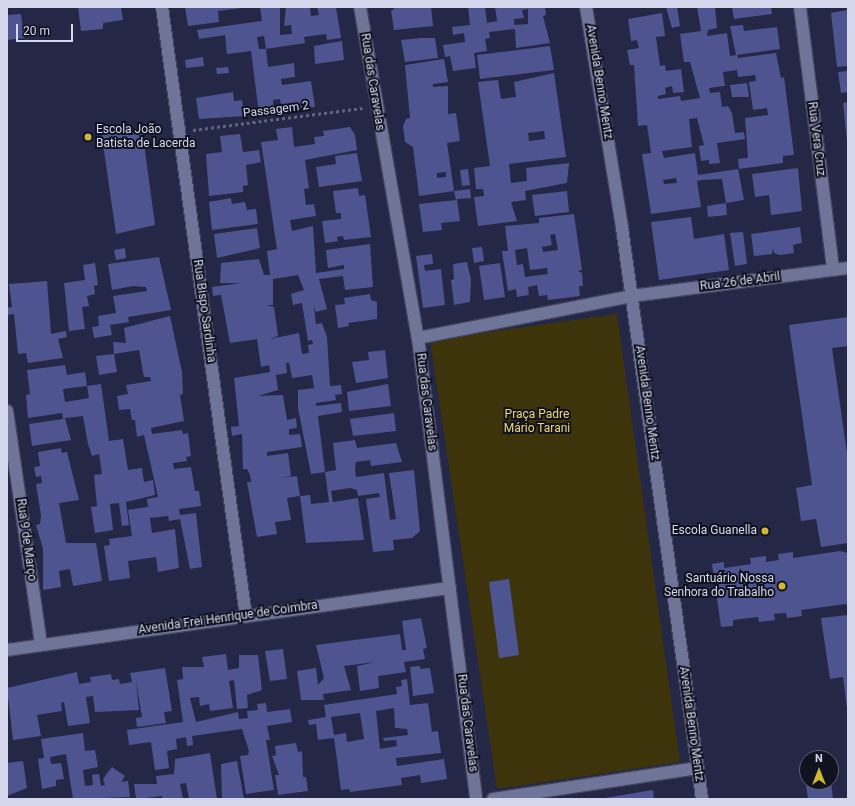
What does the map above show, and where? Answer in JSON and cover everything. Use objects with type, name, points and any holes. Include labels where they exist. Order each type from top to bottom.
[{"type":"street","name":"Rua Bispo Sardinha","points":[[162,7],[246,616]]},
{"type":"street","name":"Rua das Caravelas","points":[[360,7],[375,107],[418,338],[476,799]]},
{"type":"street","name":"Avenida Benno Mentz","points":[[586,7],[632,296],[702,799]]},
{"type":"street","name":"Rua Vera Cruz","points":[[800,7],[833,270]]},
{"type":"street","name":"Rua 26 de Abril","points":[[632,296],[848,268]]},
{"type":"street","points":[[418,338],[632,296]]},
{"type":"street","name":"Rua 9 de Março","points":[[7,411],[41,645]]},
{"type":"street","name":"Avenida Frei Henrique de Coimbra","points":[[7,650],[450,588]]},
{"type":"street","points":[[493,799],[697,768]]},
{"type":"path","name":"Passagem 2","points":[[180,132],[375,107]]},
{"type":"green space","name":"Praça Padre Mário Tarani","points":[[617,314],[680,762],[497,789],[430,340]]},
{"type":"building","points":[[78,7],[121,7],[123,20],[103,23],[103,29],[81,31]]},
{"type":"building","points":[[185,7],[242,8],[218,11],[219,22],[188,26]]},
{"type":"building","points":[[260,7],[280,7],[280,35],[292,34],[291,25],[284,26],[286,7],[310,7],[311,16],[319,15],[317,7],[336,7],[341,38],[327,40],[326,34],[304,37],[305,43],[266,49],[268,67],[294,63],[295,77],[281,79],[282,85],[311,81],[315,107],[282,111],[280,99],[273,100],[274,112],[259,114],[251,51],[227,54],[225,35],[199,39],[197,30],[262,21]],"holes":[[[264,36],[266,49],[259,49],[257,37]]]},
{"type":"building","points":[[431,7],[433,26],[394,30],[391,11],[395,8]]},
{"type":"building","points":[[468,7],[485,7],[487,23],[497,21],[495,7],[545,7],[546,15],[543,16],[550,43],[516,48],[515,29],[489,32],[490,38],[485,39],[487,51],[474,53],[476,68],[453,71],[450,56],[445,57],[443,45],[465,42],[464,33],[453,35],[452,27],[470,25]],"holes":[[[528,9],[528,24],[514,25],[514,19],[524,18],[522,10]]]},
{"type":"building","points":[[666,7],[677,7],[680,26],[672,28]]},
{"type":"building","points":[[697,7],[715,7],[717,28],[708,30],[707,36],[727,33],[730,56],[736,55],[730,26],[743,25],[744,31],[777,27],[780,49],[737,55],[738,58],[776,53],[781,78],[784,77],[794,155],[783,156],[783,163],[739,169],[738,159],[748,158],[745,118],[768,115],[767,108],[753,110],[749,82],[756,81],[755,75],[738,77],[737,70],[723,72],[725,86],[709,88],[710,93],[720,92],[722,107],[728,106],[732,113],[735,133],[744,132],[745,139],[717,143],[720,163],[709,164],[709,160],[701,161],[699,146],[704,145],[697,118],[689,119],[692,147],[662,151],[664,158],[695,153],[698,175],[738,169],[744,200],[726,203],[722,179],[701,180],[697,181],[701,207],[651,214],[642,154],[651,153],[647,125],[638,126],[634,65],[630,65],[627,50],[639,48],[637,40],[631,41],[628,19],[662,13],[665,36],[656,37],[660,66],[665,65],[666,71],[681,69],[684,92],[673,93],[672,86],[665,88],[666,94],[658,96],[658,99],[680,96],[681,101],[700,98],[690,62],[684,62],[680,34],[701,31]],"holes":[[[676,178],[677,183],[664,184],[663,180]]]},
{"type":"building","points":[[732,7],[771,7],[772,14],[734,19]]},
{"type":"building","points":[[847,10],[848,66],[837,67],[831,13]]},
{"type":"building","points":[[21,14],[24,38],[7,40],[7,15]]},
{"type":"building","points":[[435,38],[438,58],[405,62],[401,40]]},
{"type":"building","points":[[342,41],[344,60],[315,64],[314,46]]},
{"type":"building","points":[[550,46],[554,70],[480,79],[477,55]]},
{"type":"building","points":[[203,57],[204,66],[186,68],[185,60]]},
{"type":"building","points":[[444,59],[448,82],[433,84],[433,87],[448,86],[448,114],[456,113],[460,141],[447,143],[454,191],[419,196],[413,147],[405,142],[403,126],[406,119],[410,118],[405,65]],"holes":[[[446,172],[446,177],[437,178],[437,173]]]},
{"type":"building","points":[[228,67],[229,73],[217,74],[216,68]]},
{"type":"building","points":[[848,71],[848,92],[841,93],[838,72]]},
{"type":"building","points":[[554,73],[566,157],[509,164],[511,183],[527,181],[526,168],[569,163],[567,183],[525,191],[526,200],[511,202],[517,221],[478,226],[474,197],[484,196],[483,189],[476,189],[474,168],[490,166],[478,82],[498,80],[501,99],[516,97],[514,82]],"holes":[[[544,131],[545,139],[529,141],[528,133]]]},
{"type":"building","points":[[747,83],[749,97],[732,97],[730,85]]},
{"type":"building","points":[[233,92],[234,101],[242,100],[244,116],[199,119],[196,98]]},
{"type":"building","points":[[848,102],[848,141],[847,141],[843,103]]},
{"type":"building","points":[[121,127],[121,130],[142,128],[155,225],[116,234],[101,130]]},
{"type":"building","points":[[292,127],[294,147],[315,144],[314,137],[324,136],[323,131],[350,127],[355,135],[357,150],[305,160],[309,188],[304,189],[306,205],[314,204],[316,216],[290,220],[292,231],[313,226],[316,273],[344,269],[344,265],[328,268],[326,250],[370,244],[373,287],[345,290],[343,276],[319,279],[327,309],[316,312],[314,307],[316,324],[322,323],[327,337],[330,386],[341,385],[342,394],[335,395],[336,400],[316,403],[316,406],[341,403],[342,412],[318,416],[325,472],[311,474],[298,408],[298,390],[314,388],[312,375],[292,378],[289,363],[286,363],[287,373],[276,375],[278,390],[258,396],[283,395],[287,420],[296,418],[297,428],[289,429],[289,435],[300,434],[302,447],[267,452],[267,456],[288,453],[291,476],[281,478],[297,476],[300,496],[287,498],[291,520],[275,522],[277,534],[257,537],[247,482],[251,482],[250,475],[247,469],[243,469],[242,434],[232,436],[231,427],[239,426],[234,378],[270,372],[269,365],[261,367],[257,339],[230,343],[221,295],[213,296],[212,287],[241,283],[220,283],[221,263],[259,259],[264,275],[270,275],[267,251],[277,249],[261,142],[278,140],[276,129]],"holes":[[[298,275],[304,290],[291,294],[293,305],[302,303],[308,341],[312,340],[313,344],[308,345],[309,353],[302,354],[299,333],[270,339],[278,336],[274,307],[266,305],[273,305],[273,279]]]},
{"type":"building","points":[[240,134],[243,152],[259,150],[261,162],[246,165],[248,185],[243,186],[243,192],[209,196],[206,154],[222,152],[220,136]]},
{"type":"building","points":[[357,153],[362,181],[319,187],[316,167],[336,164],[335,156]]},
{"type":"building","points":[[798,168],[802,211],[771,215],[769,195],[755,197],[752,174]]},
{"type":"building","points":[[468,169],[470,185],[462,186],[460,170]]},
{"type":"building","points":[[358,188],[359,196],[365,195],[371,237],[344,240],[343,236],[337,237],[338,241],[325,243],[322,221],[341,219],[341,213],[336,213],[333,191]]},
{"type":"building","points":[[470,189],[471,198],[457,199],[460,221],[441,223],[442,230],[423,232],[419,204],[456,200],[454,191]]},
{"type":"building","points":[[567,191],[569,212],[535,216],[532,195]]},
{"type":"building","points":[[231,198],[232,204],[245,202],[247,210],[256,209],[258,224],[212,230],[209,202]]},
{"type":"building","points":[[726,203],[727,215],[708,217],[707,206]]},
{"type":"building","points":[[574,214],[582,270],[578,271],[582,273],[583,286],[579,286],[580,296],[548,300],[547,295],[539,296],[537,285],[528,287],[529,295],[517,297],[516,289],[508,291],[502,251],[508,251],[505,226],[539,223],[539,218]],"holes":[[[555,234],[558,250],[543,252],[542,247],[552,245],[550,235]],[[527,248],[530,270],[547,268],[548,274],[525,277],[523,264],[517,265],[515,250]]]},
{"type":"building","points":[[691,217],[694,239],[724,234],[729,270],[659,280],[651,222]]},
{"type":"building","points":[[800,227],[802,243],[793,245],[794,253],[780,255],[774,253],[773,248],[772,254],[754,256],[751,234]]},
{"type":"building","points":[[257,228],[260,248],[217,258],[214,234]]},
{"type":"building","points":[[743,232],[747,264],[735,266],[730,233]]},
{"type":"building","points":[[482,247],[484,261],[474,263],[472,248]]},
{"type":"building","points":[[125,248],[126,258],[116,260],[114,250]]},
{"type":"building","points":[[432,254],[433,264],[424,265],[425,271],[441,269],[445,305],[423,308],[416,256]]},
{"type":"building","points":[[159,257],[171,310],[128,317],[129,322],[110,325],[112,335],[94,338],[92,327],[99,326],[98,316],[116,313],[113,296],[147,291],[146,287],[133,286],[112,290],[108,264]]},
{"type":"building","points":[[467,262],[471,280],[470,302],[454,305],[451,280],[454,279],[453,264]]},
{"type":"building","points":[[95,263],[98,285],[94,286],[95,294],[87,296],[89,306],[82,307],[85,329],[69,331],[64,283],[85,280],[83,265]]},
{"type":"building","points":[[500,263],[505,297],[484,300],[479,266]]},
{"type":"building","points":[[47,281],[51,334],[66,331],[67,337],[58,339],[63,358],[28,363],[26,353],[18,354],[14,314],[7,315],[7,308],[12,307],[9,284]]},
{"type":"building","points":[[370,294],[371,300],[377,302],[377,319],[348,323],[349,326],[338,328],[335,305],[345,304],[344,298]]},
{"type":"building","points":[[170,316],[182,372],[183,394],[180,395],[184,421],[151,428],[152,434],[182,430],[183,434],[188,433],[191,456],[186,457],[187,461],[173,463],[174,469],[191,467],[195,491],[199,491],[201,506],[179,509],[180,515],[196,513],[202,567],[190,569],[180,519],[169,521],[168,516],[150,518],[152,533],[175,529],[179,568],[158,572],[156,557],[128,561],[130,578],[109,581],[104,546],[110,545],[109,539],[132,536],[128,510],[148,507],[147,499],[158,497],[144,435],[137,437],[135,420],[132,420],[130,409],[119,410],[117,396],[128,394],[126,385],[151,381],[150,377],[144,377],[139,350],[114,354],[113,342],[126,343],[124,328]]},
{"type":"building","points":[[848,317],[848,346],[832,348],[848,460],[848,543],[821,547],[816,519],[801,521],[796,488],[812,485],[789,325]]},
{"type":"building","points":[[385,350],[388,378],[356,383],[352,362],[369,360],[368,352]]},
{"type":"building","points":[[114,354],[117,372],[99,375],[96,356]]},
{"type":"building","points":[[65,365],[67,375],[85,372],[87,386],[101,384],[109,441],[123,439],[128,470],[142,468],[144,482],[153,480],[155,495],[126,502],[129,525],[122,526],[119,503],[110,504],[113,530],[95,533],[91,507],[97,506],[94,475],[102,474],[99,454],[92,456],[88,444],[83,416],[65,418],[71,440],[32,446],[29,424],[63,419],[62,413],[28,418],[26,395],[30,394],[27,370]],"holes":[[[87,386],[89,398],[65,402],[63,389]]]},
{"type":"building","points":[[388,384],[391,406],[349,411],[347,392]]},
{"type":"building","points":[[394,413],[396,431],[353,436],[350,419]]},
{"type":"building","points":[[355,440],[357,448],[396,443],[402,462],[371,466],[370,460],[356,462],[356,477],[384,473],[390,520],[396,519],[389,473],[414,470],[420,531],[412,538],[393,540],[394,550],[373,552],[366,499],[380,497],[379,493],[358,496],[357,490],[350,488],[331,491],[333,502],[358,498],[364,540],[306,543],[300,496],[310,495],[311,504],[329,502],[325,472],[336,470],[333,443]]},
{"type":"building","points":[[61,448],[62,453],[67,452],[79,500],[59,503],[66,543],[96,543],[102,581],[73,586],[70,569],[59,571],[61,587],[43,590],[43,549],[36,525],[40,524],[41,515],[36,484],[42,483],[41,476],[36,477],[34,467],[40,466],[38,452]]},
{"type":"building","name":"Santuário Nossa Senhora do Trabalho","points":[[840,551],[848,553],[848,608],[846,604],[801,610],[802,616],[787,618],[786,613],[774,614],[775,620],[759,622],[758,617],[733,620],[733,626],[721,627],[712,564],[724,562],[724,568],[751,564],[750,558],[766,556],[766,562],[779,560],[778,554],[793,552],[793,558]]},
{"type":"building","points":[[509,579],[519,655],[499,658],[489,582]]},
{"type":"building","points":[[848,615],[847,709],[843,677],[830,679],[821,618]]},
{"type":"building","points":[[421,618],[427,648],[423,649],[425,659],[404,662],[406,672],[378,676],[379,688],[360,691],[357,666],[376,662],[344,666],[351,690],[323,694],[324,700],[301,700],[297,671],[316,668],[318,685],[324,678],[316,645],[400,634],[402,650],[406,650],[402,621]]},
{"type":"building","points":[[283,649],[287,679],[270,681],[265,651]]},
{"type":"building","points":[[226,654],[228,670],[239,668],[239,655],[258,655],[262,690],[247,695],[248,708],[237,709],[234,680],[229,681],[233,708],[210,711],[209,704],[200,706],[199,697],[190,698],[196,722],[238,712],[239,719],[248,718],[247,711],[258,710],[257,704],[266,703],[267,712],[290,709],[292,722],[267,726],[270,740],[266,740],[274,790],[246,794],[240,756],[248,755],[249,751],[242,729],[192,736],[193,745],[187,746],[186,737],[176,739],[177,749],[167,751],[169,768],[155,770],[151,742],[129,745],[127,730],[183,722],[177,680],[183,679],[182,667],[204,667],[202,657]]},
{"type":"building","points":[[420,666],[420,669],[430,668],[434,693],[413,696],[410,667]]},
{"type":"building","points":[[165,668],[172,711],[164,712],[166,723],[137,727],[136,718],[142,717],[136,681],[139,710],[95,712],[93,696],[86,697],[90,723],[68,726],[64,702],[61,703],[62,711],[37,715],[41,736],[13,740],[7,688],[77,672],[79,684],[91,682],[90,677],[111,674],[112,680],[119,679],[120,684],[132,682],[130,673]]},
{"type":"building","points":[[407,679],[410,705],[428,703],[432,732],[438,731],[441,753],[396,758],[397,766],[444,759],[447,779],[421,783],[420,775],[401,778],[402,785],[350,792],[349,789],[341,790],[334,738],[318,740],[316,724],[309,725],[308,720],[326,717],[324,705],[397,694],[396,687],[402,686],[401,680]],"holes":[[[394,708],[395,728],[407,729],[408,735],[383,738],[384,741],[396,740],[397,746],[380,749],[376,711]],[[360,713],[364,739],[347,742],[346,733],[334,735],[331,717]]]},
{"type":"building","points":[[83,733],[85,751],[95,750],[98,767],[83,770],[85,786],[93,785],[92,775],[99,774],[101,786],[105,785],[103,779],[112,767],[125,776],[121,782],[128,781],[130,797],[73,799],[66,754],[50,757],[51,764],[61,763],[64,779],[56,780],[56,786],[42,789],[38,759],[44,758],[41,739]]},
{"type":"building","points":[[296,743],[298,752],[302,751],[303,777],[306,777],[308,791],[278,795],[275,775],[279,775],[272,756],[276,755],[275,746]]},
{"type":"building","points":[[210,753],[217,799],[189,799],[186,783],[180,784],[183,799],[162,799],[162,796],[136,799],[134,784],[157,784],[156,776],[174,774],[175,759]]},
{"type":"building","points":[[23,761],[27,788],[7,796],[7,763]]},
{"type":"building","points":[[237,761],[244,799],[222,799],[221,764]]},
{"type":"building","points":[[653,790],[654,799],[605,799],[605,798]]},
{"type":"building","points":[[807,790],[832,790],[833,799],[808,799]]},
{"type":"place","name":"Escola João Batista de Lacerda","points":[[88,137]]},
{"type":"place","name":"Escola Guanella","points":[[765,531]]},
{"type":"place","name":"Santuário Nossa Senhora do Trabalho","points":[[782,586]]}]
